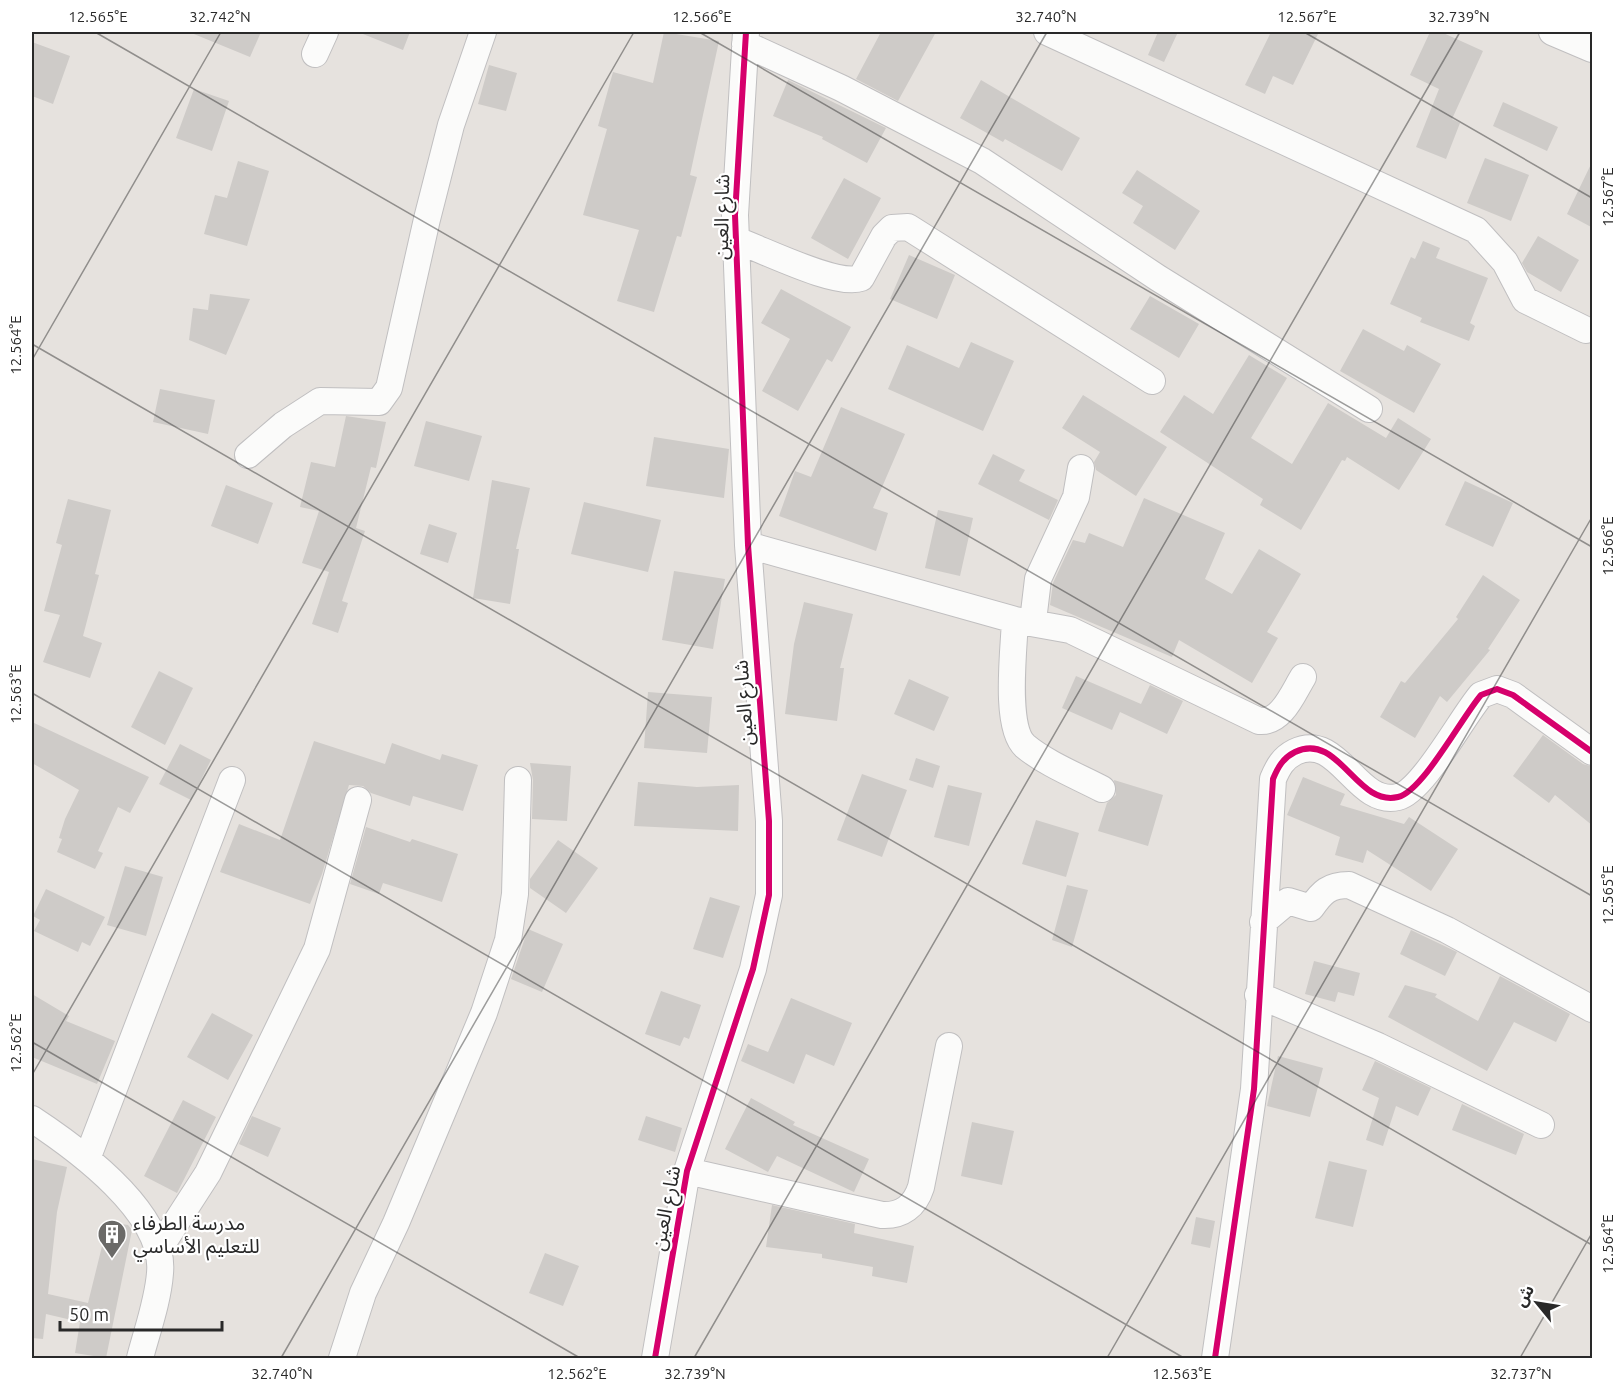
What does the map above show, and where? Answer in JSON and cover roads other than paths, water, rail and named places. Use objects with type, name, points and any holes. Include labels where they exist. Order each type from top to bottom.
[{"type":"street","points":[[248,455],[283,425],[320,401],[379,402],[389,388],[451,125],[483,32]]},
{"type":"street","points":[[1047,32],[1476,230],[1505,262],[1525,300],[1586,330]]},
{"type":"street","points":[[1552,32],[1593,49]]},
{"type":"street","points":[[745,38],[982,161],[1158,278],[1370,409]]},
{"type":"street","name":"شارع العين","points":[[655,1359],[687,1171],[753,969],[769,895],[769,821],[748,545],[736,240],[745,38]]},
{"type":"street","points":[[736,240],[820,273],[852,281],[861,278],[884,236],[892,228],[908,227],[1152,381]]},
{"type":"street","points":[[1081,468],[1076,497],[1038,579],[1024,621],[1013,719],[1019,738],[1033,751],[1102,789]]},
{"type":"street","points":[[748,545],[1088,637],[1259,720],[1266,721],[1278,715],[1303,677]]},
{"type":"street","points":[[1215,1359],[1249,1135],[1273,779],[1282,762],[1298,750],[1311,749],[1324,752],[1370,792],[1388,798],[1398,797],[1415,788],[1481,695],[1497,689],[1513,695],[1593,752]]},
{"type":"street","points":[[87,1160],[232,780]]},
{"type":"street","points":[[342,1359],[363,1293],[396,1223],[484,1013],[508,940],[515,894],[518,780]]},
{"type":"street","points":[[157,1252],[208,1173],[316,949],[358,800]]},
{"type":"street","points":[[1263,922],[1288,902],[1311,908],[1324,890],[1336,885],[1349,885],[1458,936],[1593,1009]]},
{"type":"street","points":[[1258,995],[1378,1046],[1541,1125]]},
{"type":"street","points":[[687,1171],[882,1215],[900,1213],[913,1203],[921,1187],[949,1046]]},
{"type":"street","points":[[32,1119],[87,1160],[132,1203],[153,1233],[161,1272],[140,1359]]},
{"type":"place","name":"مدرسة الطرفاء للتعليم الأساسي","points":[[112,1260]]}]
